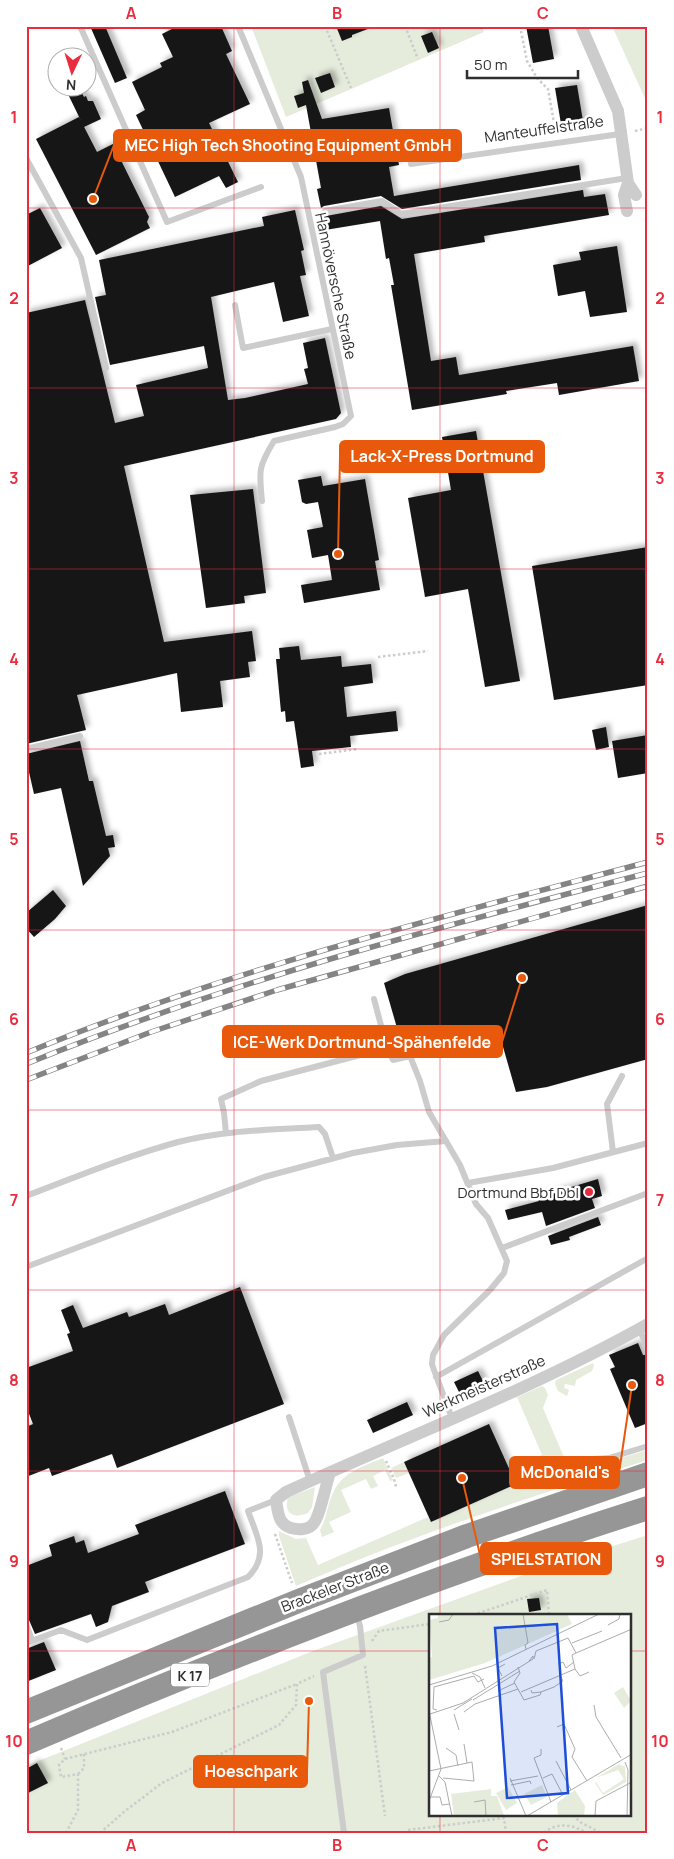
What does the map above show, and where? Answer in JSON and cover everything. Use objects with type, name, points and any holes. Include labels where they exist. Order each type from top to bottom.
[{"type":"highway","name":"Brackeler Straße","points":[[26,1712],[301,1600],[467,1536],[648,1474]]},
{"type":"highway","name":"Brackeler Straße","points":[[26,1742],[355,1609],[504,1554],[648,1508]]},
{"type":"street","name":"Manteuffelstraße","points":[[581,26],[618,111],[627,181],[624,195],[626,211]]},
{"type":"street","name":"Manteuffelstraße","points":[[627,181],[636,195]]},
{"type":"street","name":"Werkmeisterstraße","points":[[276,1500],[286,1492],[596,1352],[643,1326]]},
{"type":"street","points":[[276,1500],[278,1516],[283,1524],[293,1529],[305,1529],[312,1526],[317,1519],[330,1472]]},
{"type":"lane","points":[[80,26],[167,222],[261,187]]},
{"type":"lane","name":"Hannöversche Straße","points":[[238,26],[301,176],[351,416],[344,424],[335,427],[274,441],[261,461],[259,477],[262,501]]},
{"type":"lane","name":"Manteuffelstraße","points":[[407,136],[411,164],[620,134]]},
{"type":"lane","points":[[26,158],[81,258],[106,368]]},
{"type":"lane","points":[[325,211],[382,202],[402,214],[627,181]]},
{"type":"lane","points":[[235,305],[243,348],[332,329]]},
{"type":"lane","points":[[26,749],[80,736]]},
{"type":"lane","points":[[374,999],[387,1048],[393,1060],[410,1056],[429,1112],[460,1165],[476,1204],[488,1218],[507,1261],[504,1273],[490,1290],[444,1335],[433,1355],[432,1364],[452,1418]]},
{"type":"lane","points":[[226,1133],[224,1113],[220,1099],[261,1081],[387,1048]]},
{"type":"lane","points":[[613,1152],[607,1104],[622,1076]]},
{"type":"lane","points":[[26,1196],[75,1177],[178,1142],[226,1133],[319,1127],[325,1134],[333,1158]]},
{"type":"lane","points":[[26,1267],[264,1176],[333,1158],[397,1145],[446,1141]]},
{"type":"lane","points":[[468,1183],[553,1168],[648,1143]]},
{"type":"lane","points":[[502,1248],[648,1193]]},
{"type":"lane","points":[[436,1377],[648,1258]]},
{"type":"lane","points":[[643,1326],[648,1348]]},
{"type":"lane","points":[[290,1417],[310,1481]]},
{"type":"lane","points":[[594,1459],[609,1458],[648,1446]]},
{"type":"lane","points":[[26,1624],[29,1642],[61,1630],[86,1640],[248,1577],[256,1568],[260,1556],[259,1544],[248,1511],[276,1500]]},
{"type":"lane","points":[[344,1833],[323,1672],[363,1655],[360,1626],[355,1609]]},
{"type":"path","points":[[325,26],[351,88]]},
{"type":"path","points":[[405,26],[418,59]]},
{"type":"path","points":[[520,26],[527,61],[537,78],[548,89],[556,132]]},
{"type":"path","points":[[378,657],[428,651]]},
{"type":"path","points":[[319,754],[358,749]]},
{"type":"path","points":[[381,1450],[396,1487]]},
{"type":"path","points":[[278,1516],[274,1532],[292,1584]]},
{"type":"path","points":[[476,1614],[547,1590],[549,1614]]},
{"type":"path","points":[[385,1816],[363,1655],[379,1631],[429,1624]]},
{"type":"path","points":[[84,1754],[84,1768],[78,1774],[61,1777],[59,1765],[65,1759],[84,1754],[172,1732],[298,1684],[323,1672]]},
{"type":"path","points":[[100,1833],[162,1782],[279,1725],[296,1705],[298,1684]]},
{"type":"path","points":[[61,1747],[65,1759]]},
{"type":"path","points":[[66,1833],[78,1810],[78,1774]]},
{"type":"path","points":[[574,1816],[580,1822],[601,1833]]},
{"type":"path","points":[[408,1830],[504,1818],[506,1833]]},
{"type":"path","points":[[544,1833],[558,1826],[569,1825],[579,1828],[586,1833]]},
{"type":"green space","points":[[251,26],[482,26],[484,32],[286,117]]},
{"type":"green space","points":[[612,26],[648,26],[648,105]]},
{"type":"green space","points":[[593,1363],[592,1371],[576,1380],[575,1386],[565,1384],[564,1388],[569,1390],[567,1396],[558,1391],[555,1384],[556,1380]]},
{"type":"green space","points":[[542,1386],[548,1395],[543,1408],[569,1469],[575,1456],[583,1469],[648,1450],[648,1460],[470,1518],[382,1550],[296,1586],[279,1531],[296,1539],[306,1538],[318,1565],[428,1517],[431,1522],[516,1484],[526,1474],[538,1469],[533,1459],[542,1455],[517,1397]]},
{"type":"green space","points":[[383,1458],[393,1480],[390,1481],[385,1470],[373,1476],[378,1486],[371,1489],[366,1479],[341,1490],[351,1512],[329,1522],[334,1532],[322,1537],[320,1530],[337,1486],[354,1471]]},
{"type":"green space","points":[[404,1462],[409,1473],[396,1478],[391,1468]]},
{"type":"green space","points":[[315,1487],[312,1507],[308,1513],[294,1515],[288,1511],[288,1497]]},
{"type":"green space","points":[[648,1535],[648,1833],[26,1833],[26,1766],[313,1651],[549,1566]]},
{"type":"building","points":[[90,26],[105,26],[127,78],[115,83]]},
{"type":"building","points":[[178,26],[221,26],[232,51],[226,54],[250,104],[209,123],[238,182],[226,188],[219,176],[175,197],[136,115],[145,110],[132,82],[162,67],[160,63],[173,57],[162,34]]},
{"type":"building","points":[[336,26],[372,26],[373,27],[342,41]]},
{"type":"building","points":[[526,26],[548,26],[554,59],[533,63]]},
{"type":"building","points":[[432,32],[439,48],[428,53],[421,36]]},
{"type":"building","points":[[330,73],[335,87],[321,93],[315,78]]},
{"type":"building","points":[[308,80],[322,119],[389,108],[399,165],[389,167],[394,196],[579,165],[581,180],[402,209],[381,196],[321,208],[317,189],[321,188],[306,105],[298,108],[294,96],[304,93],[302,82]]},
{"type":"building","points":[[577,85],[584,127],[562,130],[555,88]]},
{"type":"building","points":[[70,98],[87,98],[88,101],[93,101],[101,119],[84,127]]},
{"type":"building","points":[[79,117],[97,152],[113,144],[149,217],[147,222],[150,228],[96,255],[36,139]]},
{"type":"building","points":[[583,190],[584,197],[605,194],[609,215],[484,236],[485,242],[414,254],[431,361],[456,357],[459,375],[633,346],[639,381],[559,395],[557,383],[506,391],[507,394],[412,410],[391,285],[394,285],[389,258],[386,259],[380,221],[325,230],[322,215],[326,216],[381,206],[402,219]]},
{"type":"building","points":[[40,208],[62,248],[26,267],[26,215]]},
{"type":"building","points":[[295,210],[304,250],[301,251],[306,275],[300,276],[309,316],[283,322],[274,282],[211,297],[228,400],[308,384],[304,369],[308,368],[303,343],[325,338],[341,413],[336,419],[124,466],[164,642],[252,631],[256,661],[248,662],[250,677],[220,681],[223,707],[181,712],[177,673],[77,695],[86,730],[26,744],[26,313],[85,300],[115,423],[144,416],[136,385],[208,368],[204,346],[110,365],[95,297],[106,295],[99,260],[264,226],[262,217]]},
{"type":"building","points":[[617,246],[627,312],[590,317],[585,291],[558,296],[553,265],[581,260],[579,252]]},
{"type":"building","points":[[476,431],[520,681],[485,687],[468,589],[425,597],[408,498],[451,490],[442,437]]},
{"type":"building","points":[[321,476],[323,486],[365,479],[379,560],[375,561],[380,590],[304,603],[301,585],[332,580],[328,555],[312,558],[307,530],[323,527],[318,502],[306,504],[302,502],[298,480]]},
{"type":"building","points":[[253,489],[266,593],[244,596],[245,603],[206,608],[190,495]]},
{"type":"building","points":[[648,547],[648,685],[554,700],[532,566]]},
{"type":"building","points":[[299,646],[301,660],[341,656],[342,667],[371,664],[373,683],[344,687],[347,717],[396,711],[398,731],[350,736],[351,747],[312,751],[314,766],[301,768],[294,721],[286,722],[285,711],[281,712],[276,659],[280,659],[279,648]]},
{"type":"building","points":[[606,727],[609,747],[596,750],[592,730]]},
{"type":"building","points":[[648,735],[648,773],[618,778],[612,741]]},
{"type":"building","points":[[80,741],[89,781],[93,781],[106,836],[113,835],[115,847],[108,848],[110,856],[83,886],[61,788],[34,794],[26,759],[26,754]]},
{"type":"building","points":[[53,890],[66,906],[55,919],[34,937],[26,928],[26,913]]},
{"type":"building","points":[[648,905],[648,1059],[547,1087],[516,1092],[497,1026],[404,1052],[384,983],[405,974]]},
{"type":"building","points":[[598,1179],[602,1196],[592,1199],[595,1208],[546,1226],[542,1212],[508,1220],[505,1210],[539,1201],[538,1197]]},
{"type":"building","points":[[598,1217],[601,1225],[569,1237],[570,1240],[551,1245],[548,1236]]},
{"type":"building","points":[[240,1287],[284,1404],[117,1468],[112,1454],[52,1476],[49,1468],[26,1477],[26,1427],[33,1424],[26,1406],[26,1368],[73,1351],[67,1334],[70,1333],[61,1310],[73,1305],[83,1328],[127,1312],[129,1317],[165,1304],[169,1315]]},
{"type":"building","points":[[638,1343],[648,1361],[648,1423],[635,1428],[610,1369],[615,1367],[609,1355]]},
{"type":"building","points":[[478,1371],[484,1383],[460,1394],[454,1382]]},
{"type":"building","points":[[407,1402],[413,1415],[373,1433],[367,1420]]},
{"type":"building","points":[[489,1424],[516,1484],[431,1522],[404,1462]]},
{"type":"building","points":[[225,1491],[245,1544],[145,1582],[149,1592],[112,1606],[108,1622],[96,1627],[91,1614],[35,1634],[26,1613],[26,1566],[52,1556],[49,1545],[74,1536],[76,1543],[84,1540],[88,1553],[139,1534],[135,1525]]},
{"type":"building","points":[[539,1598],[541,1610],[529,1612],[527,1599]]},
{"type":"building","points":[[44,1642],[56,1670],[26,1682],[26,1649]]},
{"type":"building","points":[[37,1763],[48,1783],[26,1794],[26,1769]]},
{"type":"railway","points":[[26,1053],[178,996],[334,947],[648,862]]},
{"type":"railway","points":[[26,1064],[178,1007],[334,958],[490,914],[648,873]]},
{"type":"railway","points":[[26,1080],[151,1032],[277,990],[648,886]]},
{"type":"place","name":"MEC High Tech Shooting Equipment GmbH","points":[[93,199]]},
{"type":"place","name":"Lack-X-Press Dortmund","points":[[338,554]]},
{"type":"place","name":"ICE-Werk Dortmund-Spähenfelde","points":[[522,978]]},
{"type":"place","name":"Dortmund Bbf Dbl","points":[[589,1192]]},
{"type":"place","name":"McDonald's","points":[[632,1385]]},
{"type":"place","name":"SPIELSTATION","points":[[462,1478]]},
{"type":"place","name":"Hoeschpark","points":[[309,1701]]}]
